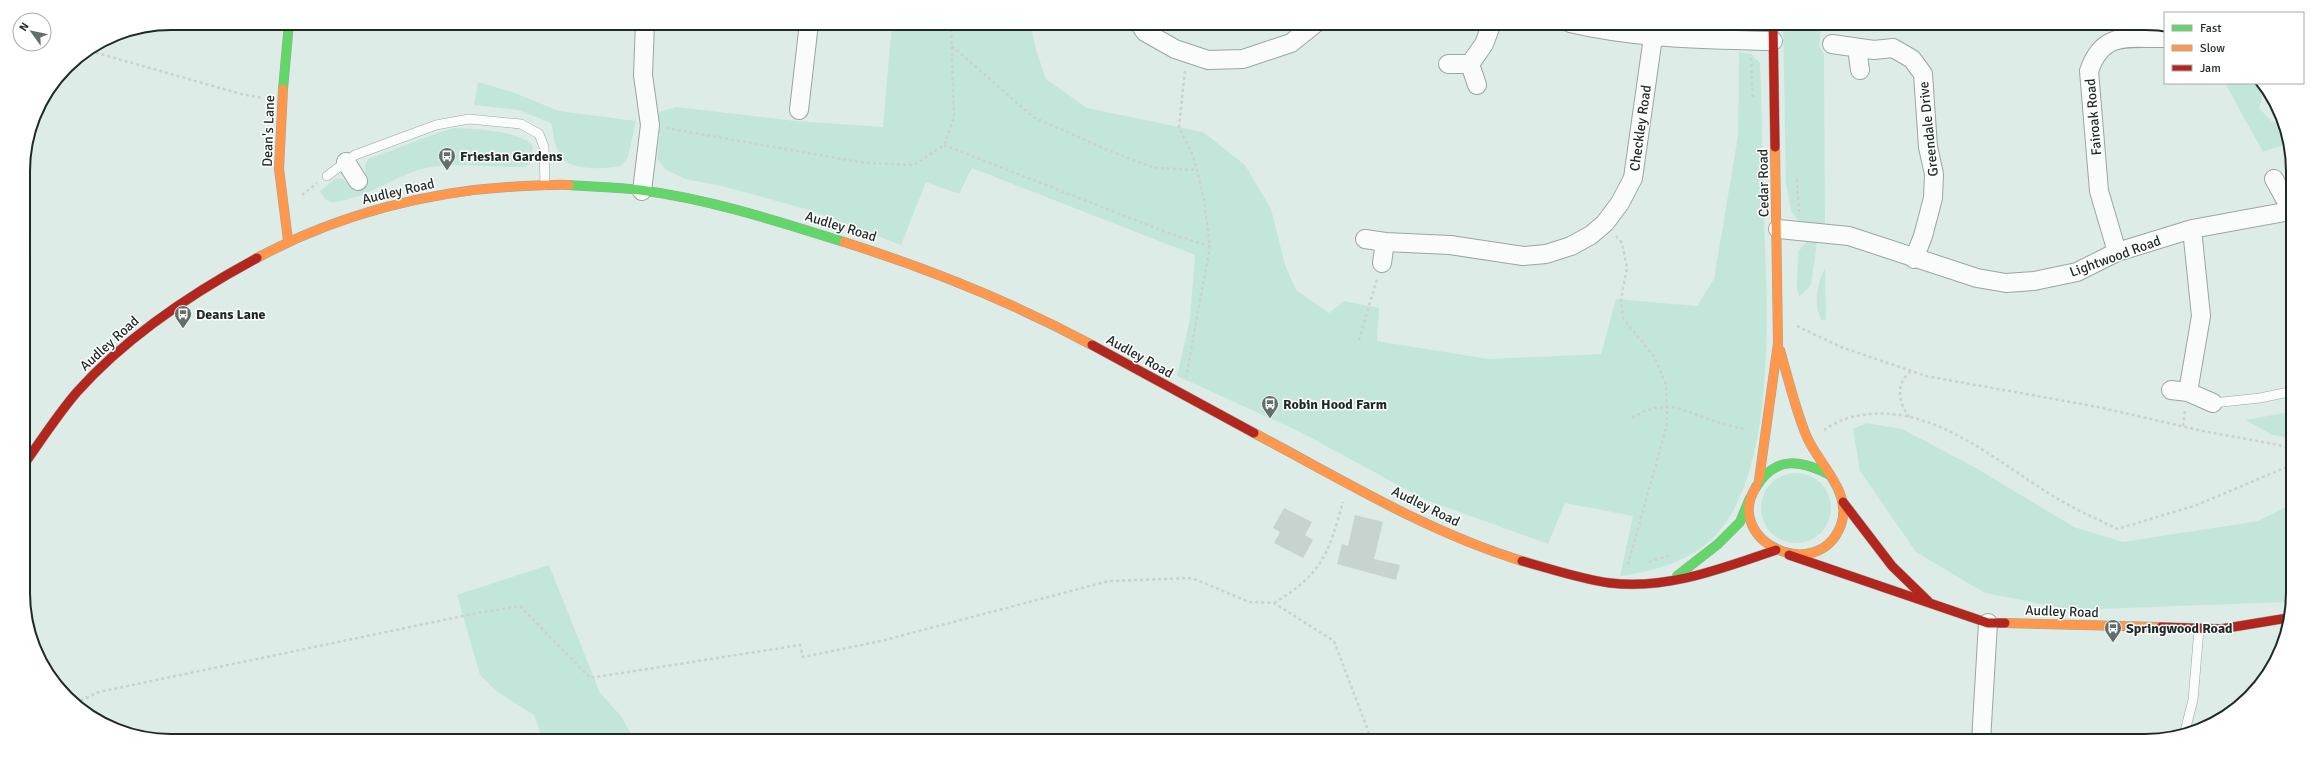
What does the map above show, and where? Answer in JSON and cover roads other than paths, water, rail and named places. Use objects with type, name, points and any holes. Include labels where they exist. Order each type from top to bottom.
[{"type":"main road","name":"Dean's Lane","points":[[288,30],[282,100],[279,169],[286,208],[288,240]]},
{"type":"main road","name":"Cedar Road","points":[[1773,30],[1778,230],[1778,343]]},
{"type":"main road","name":"Audley Road","points":[[30,455],[50,425],[94,375],[145,328],[197,290],[288,240],[378,208],[435,196],[498,187],[545,185],[642,191],[762,216],[918,265],[1041,318],[1183,396],[1410,515],[1483,548],[1580,578],[1633,584],[1673,579],[1721,569],[1776,550]]},
{"type":"main road","points":[[1754,490],[1750,508],[1753,525],[1762,540],[1776,550],[1789,555],[1808,554],[1826,545],[1836,533],[1842,521],[1843,502],[1837,485],[1807,439],[1778,343]]},
{"type":"main road","points":[[1673,579],[1718,544],[1740,522],[1759,480],[1778,343]]},
{"type":"main road","points":[[1759,480],[1770,470],[1790,462],[1807,463],[1818,467],[1830,475]]},
{"type":"main road","name":"Audley Road","points":[[1843,502],[1892,566],[1933,605]]},
{"type":"main road","name":"Audley Road","points":[[1789,555],[1988,623],[2221,629],[2284,619]]},
{"type":"street","points":[[642,191],[650,125],[643,75],[645,30]]},
{"type":"street","points":[[799,110],[808,30]]},
{"type":"street","points":[[1143,30],[1186,53],[1208,60],[1243,59],[1291,43],[1307,30]]},
{"type":"street","points":[[1470,64],[1484,44],[1489,30]]},
{"type":"street","points":[[1607,30],[1653,36],[1773,41]]},
{"type":"street","name":"Checkley Road","points":[[1365,239],[1385,242],[1450,245],[1523,256],[1546,254],[1571,246],[1591,235],[1605,223],[1620,203],[1633,178],[1653,36]]},
{"type":"street","name":"Fairoak Road","points":[[2117,252],[2099,191],[2089,71],[2094,56],[2104,46],[2117,40],[2164,38]]},
{"type":"street","name":"Greendale Drive","points":[[1832,44],[1857,48],[1893,48],[1912,59],[1923,74],[1928,147],[1934,174],[1933,198],[1923,236],[1914,259]]},
{"type":"street","points":[[1857,48],[1860,70]]},
{"type":"street","points":[[1448,64],[1470,64]]},
{"type":"street","points":[[1470,64],[1478,84]]},
{"type":"street","points":[[346,162],[358,180]]},
{"type":"street","points":[[2274,180],[2286,201]]},
{"type":"street","name":"Lightwood Road","points":[[1778,230],[1849,236],[1914,259],[1977,278],[2006,283],[2034,281],[2077,272],[2117,252],[2192,229],[2286,213]]},
{"type":"street","points":[[2192,229],[2200,316],[2179,391],[2213,403]]},
{"type":"street","points":[[1382,263],[1385,242]]},
{"type":"street","points":[[1981,734],[1988,623]]},
{"type":"lane","points":[[327,176],[355,155],[436,125],[469,119],[521,124],[539,134],[544,147],[545,185]]},
{"type":"lane","points":[[2213,403],[2260,398],[2286,393]]},
{"type":"lane","points":[[2186,728],[2194,700],[2199,629]]},
{"type":"place","name":"Friesian Gardens","points":[[447,171]]},
{"type":"place","name":"Deans Lane","points":[[183,329]]},
{"type":"place","name":"Robin Hood Farm","points":[[1270,419]]},
{"type":"place","name":"Springwood Road","points":[[2113,643]]}]
